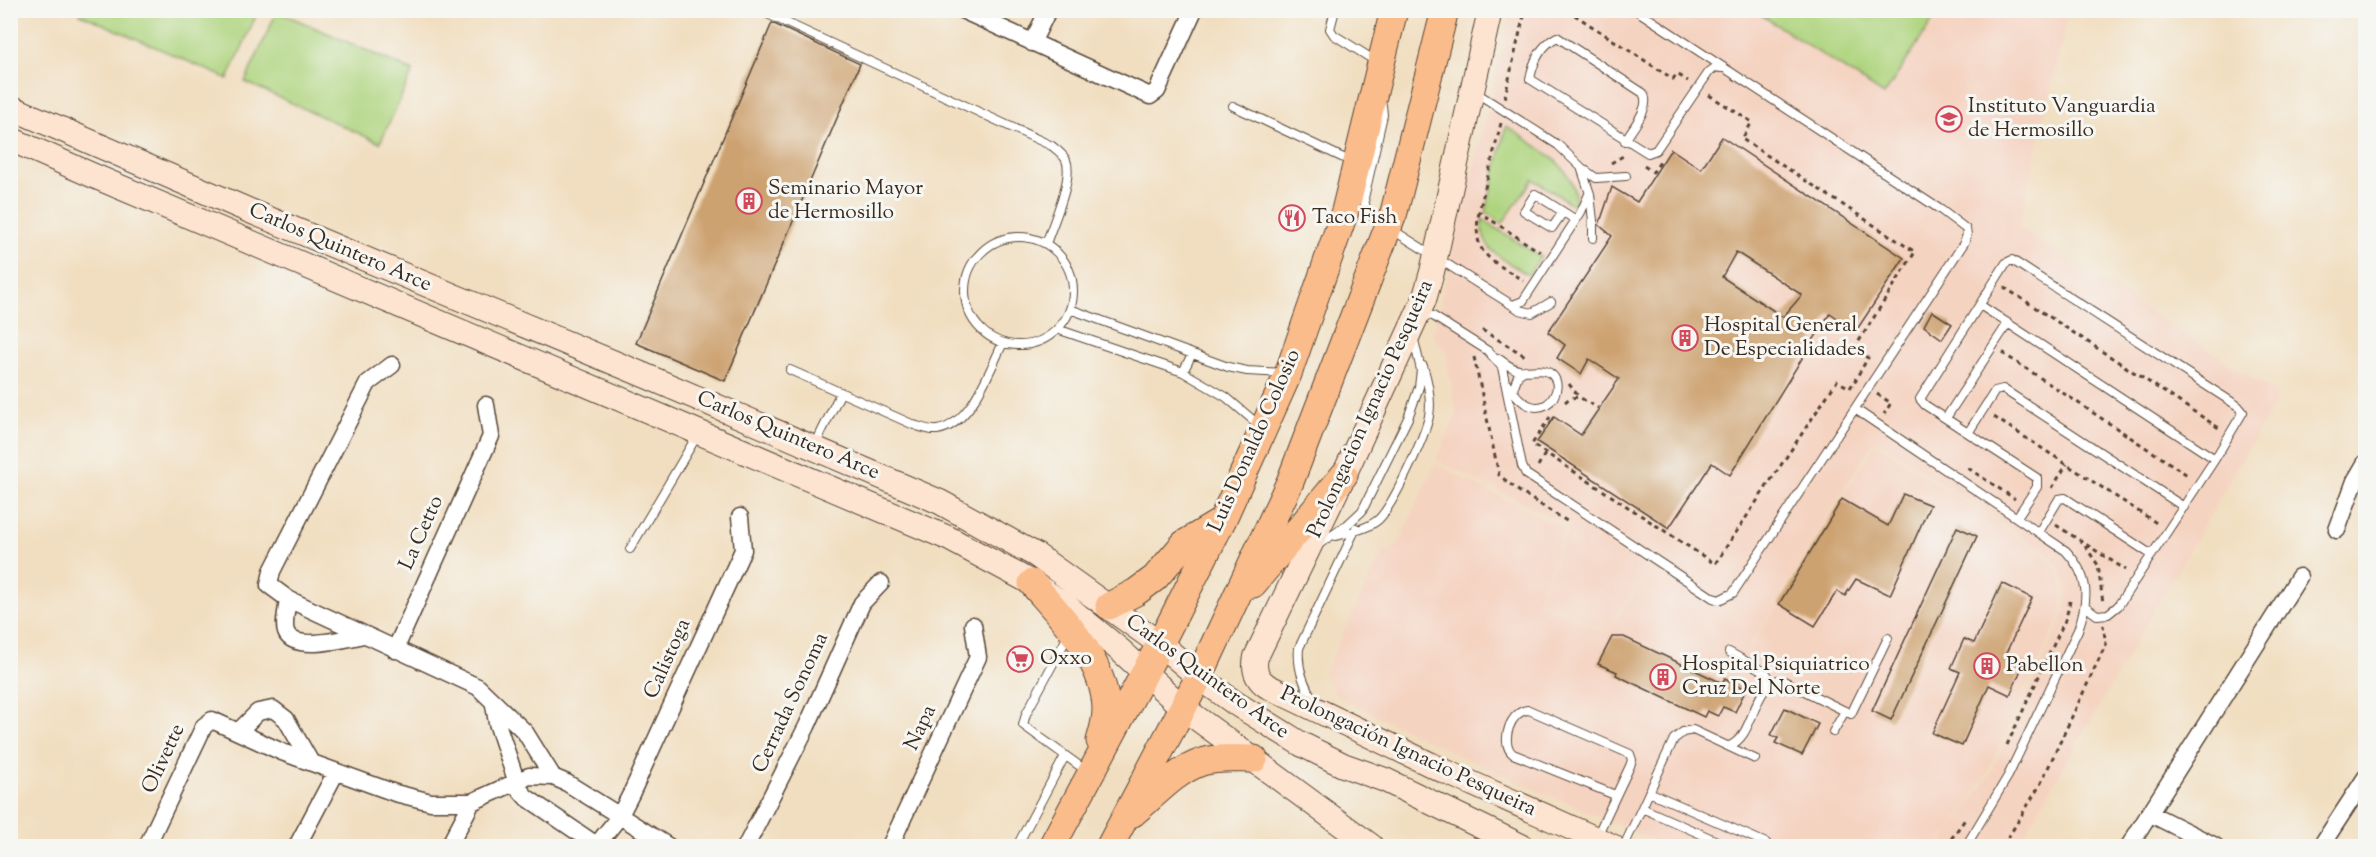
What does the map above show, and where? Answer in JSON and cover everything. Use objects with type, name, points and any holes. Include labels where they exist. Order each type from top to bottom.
[{"type":"main road","name":"Luis Donaldo Colosio","points":[[1052,846],[1160,644],[1222,521],[1288,374],[1345,211],[1394,10]]},
{"type":"main road","name":"Luis Donaldo Colosio","points":[[1110,846],[1184,708],[1290,482],[1394,212],[1445,10]]},
{"type":"main road","name":"Prolongacion Ignacio Pesqueira","points":[[1256,657],[1344,475],[1424,300],[1436,256],[1490,12]]},
{"type":"main road","name":"Carlos Quintero Arce","points":[[10,107],[250,211],[646,376],[940,502],[1036,555],[1109,606],[1199,677],[1263,722],[1344,765],[1385,780],[1521,846]]},
{"type":"main road","points":[[10,122],[28,124],[70,142],[111,151]]},
{"type":"main road","name":"Carlos Quintero Arce","points":[[10,139],[948,538],[1032,583],[1065,605],[1184,708],[1371,846]]},
{"type":"main road","points":[[132,192],[171,200],[238,222],[246,218],[250,211]]},
{"type":"main road","points":[[646,376],[676,404],[699,433],[730,421],[749,420]]},
{"type":"main road","points":[[1225,620],[1344,475]]},
{"type":"main road","points":[[1109,606],[1136,592],[1155,578],[1184,544],[1222,521]]},
{"type":"main road","points":[[1032,583],[1071,631],[1093,663],[1102,685],[1106,708],[1093,772]]},
{"type":"main road","name":"Prolongación Ignacio Pesqueira","points":[[1256,657],[1255,670],[1262,683],[1444,771],[1604,842]]},
{"type":"main road","points":[[1123,821],[1179,773],[1202,762],[1254,759]]},
{"type":"main road","points":[[1385,780],[1444,771]]},
{"type":"street","points":[[962,10],[1145,94],[1154,95],[1194,10]]},
{"type":"street","points":[[1032,43],[1048,10]]},
{"type":"street","points":[[392,365],[368,383],[272,571],[269,585],[288,599],[478,687],[494,705],[525,732],[553,777]]},
{"type":"street","name":"La Cetto","points":[[395,650],[491,436],[486,405]]},
{"type":"street","points":[[2337,531],[2355,481],[2366,462]]},
{"type":"street","name":"Calistoga","points":[[597,846],[619,817],[632,794],[743,549],[740,517]]},
{"type":"street","points":[[2129,846],[2299,577]]},
{"type":"street","name":"Cerrada Sonoma","points":[[746,846],[807,726],[862,603],[881,583]]},
{"type":"street","points":[[288,599],[285,626],[287,635],[300,643],[364,635]]},
{"type":"street","name":"Napa","points":[[890,846],[978,657],[973,625]]},
{"type":"street","points":[[494,705],[497,723],[515,781],[526,797],[597,846]]},
{"type":"street","points":[[310,761],[286,719],[273,709],[258,712],[239,731],[282,752],[336,772],[395,793],[431,802],[472,802],[529,776],[553,777],[567,783],[668,846]]},
{"type":"street","name":"Olivette","points":[[147,846],[208,722],[215,720],[239,731]]},
{"type":"street","points":[[297,846],[336,772]]},
{"type":"street","points":[[2321,846],[2366,777]]},
{"type":"street","points":[[449,846],[472,802]]},
{"type":"street","points":[[2149,813],[2215,846]]},
{"type":"lane","points":[[759,10],[1052,146],[1067,162],[1068,174],[1046,244]]},
{"type":"lane","points":[[1335,10],[1330,29],[1334,35],[1380,68],[1383,115],[1364,198],[1366,209],[1372,218],[1520,310],[1532,313],[1541,310],[1551,302]]},
{"type":"lane","points":[[1494,356],[1502,366],[1522,466],[1526,474],[1719,600],[1733,593],[1964,243],[1967,235],[1966,229],[1941,210],[1636,10]]},
{"type":"lane","points":[[1625,141],[1646,105],[1646,97],[1557,37],[1550,41],[1534,60],[1530,80],[1625,141],[1648,153],[1656,150],[1709,72],[1716,68],[1725,69]]},
{"type":"lane","points":[[1706,56],[1710,64],[1709,72]]},
{"type":"lane","points":[[1472,90],[1558,145],[1596,178],[1626,176]]},
{"type":"lane","points":[[1233,106],[1357,164]]},
{"type":"lane","points":[[1581,167],[1589,191],[1593,238]]},
{"type":"lane","points":[[1513,305],[1523,301],[1576,220],[1589,191]]},
{"type":"lane","points":[[1563,212],[1552,228],[1524,211],[1535,195],[1563,212],[1576,220]]},
{"type":"lane","points":[[1014,237],[1031,238],[1046,244],[1058,253],[1067,266],[1072,280],[1073,294],[1070,309],[1058,329],[1041,340],[1023,345],[1003,343],[988,336],[968,310],[965,294],[967,278],[974,262],[984,250],[998,241],[1014,237]]},
{"type":"lane","points":[[2017,517],[2037,487],[2037,478],[1925,405],[1920,399],[2006,263],[2012,260],[2241,409],[2242,416],[2118,606],[2113,612],[2103,615],[2097,615],[2086,607]]},
{"type":"lane","points":[[1980,305],[2215,459]]},
{"type":"lane","points":[[1070,309],[1228,367],[1288,374]]},
{"type":"lane","points":[[1327,539],[1355,531],[1378,520],[1386,510],[1424,433],[1429,417],[1430,389],[1411,329],[1421,317],[1433,316],[1518,370],[1545,370],[1554,376],[1557,388],[1554,397],[1546,405],[1537,407],[1526,403],[1505,382]]},
{"type":"lane","points":[[1946,418],[2008,323]]},
{"type":"lane","points":[[1058,329],[1184,372],[1226,398],[1264,429]]},
{"type":"lane","points":[[790,370],[914,424],[935,430],[954,425],[968,411],[1003,343]]},
{"type":"lane","points":[[1184,372],[1192,354]]},
{"type":"lane","points":[[1323,712],[1313,700],[1301,673],[1298,659],[1299,648],[1408,418],[1419,387],[1421,370],[1419,355]]},
{"type":"lane","points":[[1510,401],[1518,375],[1525,370]]},
{"type":"lane","points":[[1968,432],[1995,391],[2003,388],[2184,507]]},
{"type":"lane","points":[[814,447],[841,392]]},
{"type":"lane","points":[[1855,409],[2066,551],[2076,562],[2085,587],[2086,607],[2078,630],[2008,776],[1966,846]]},
{"type":"lane","points":[[630,549],[699,433]]},
{"type":"lane","points":[[2039,532],[2059,499],[2065,498],[2152,555]]},
{"type":"lane","points":[[1305,554],[1347,525],[1362,511]]},
{"type":"lane","points":[[1071,631],[1026,714],[1023,725],[1065,756],[1093,772]]},
{"type":"lane","points":[[1729,652],[1851,714],[1888,638]]},
{"type":"lane","points":[[1729,746],[1740,739],[1767,687],[1768,676],[1759,667]]},
{"type":"lane","points":[[1767,687],[1778,680],[1784,681]]},
{"type":"lane","points":[[1604,842],[1615,795],[1632,760],[1630,754],[1529,710],[1517,713],[1507,737],[1508,750],[1615,795]]},
{"type":"lane","points":[[1833,732],[1845,711]]},
{"type":"lane","points":[[1624,846],[1674,740],[1683,732],[1693,730],[1755,759]]},
{"type":"lane","points":[[1017,846],[1065,756]]},
{"type":"lane","points":[[1649,792],[1766,843],[1765,846]]},
{"type":"lane","points":[[1642,807],[1728,846]]},
{"type":"path","points":[[1552,413],[1532,444],[1715,564],[1837,381],[1850,388],[1868,358],[1854,349],[1915,252],[1742,139],[1752,122],[1677,74],[1673,79],[1567,10]]},
{"type":"path","points":[[1503,119],[1476,230],[1481,251],[1528,284]]},
{"type":"path","points":[[1479,212],[1546,256]]},
{"type":"path","points":[[2000,335],[2011,343],[2004,354],[2190,477]]},
{"type":"path","points":[[1855,380],[1891,403],[1878,423]]},
{"type":"path","points":[[1560,405],[1570,398],[1579,397],[1598,408]]},
{"type":"path","points":[[2067,464],[2158,524]]},
{"type":"path","points":[[2003,846],[2040,785],[2106,644],[2098,565],[2077,538]]},
{"type":"path","points":[[2006,747],[2066,618],[2071,587]]},
{"type":"path","points":[[1946,846],[1972,810]]},
{"type":"shaded area","points":[[1511,11],[2069,11],[2019,228],[2279,395],[2018,846],[1940,846],[1989,776],[2065,612],[2066,586],[2057,564],[2047,554],[1875,439],[1745,654],[1638,582],[1607,631],[1539,601],[1569,526],[1436,460],[1457,414],[1445,349],[1432,336]]},
{"type":"shaded area","points":[[1876,443],[2046,556],[2060,575],[2063,586],[2062,612],[1986,775],[1954,824],[1936,846],[1666,846],[1489,769],[1338,698],[1323,675],[1381,554],[1398,545],[1435,464],[1565,529],[1537,602],[1607,633],[1639,585],[1746,655]]},
{"type":"green space","points":[[82,10],[258,11],[228,79],[80,14]]},
{"type":"green space","points":[[277,11],[413,71],[380,143],[245,82]]},
{"type":"green space","points":[[1755,11],[1939,11],[1884,95]]},
{"type":"green space","points":[[1506,126],[1541,149],[1562,168],[1575,192],[1575,206],[1533,179],[1502,224],[1486,212]]},
{"type":"green space","points":[[1482,219],[1541,257],[1528,275],[1489,247],[1482,230]]},
{"type":"building","name":"Seminario Mayor de Hermosillo","points":[[772,23],[860,64],[725,381],[636,343]]},
{"type":"building","name":"Hospital General De Especialidades","points":[[1722,137],[1904,258],[1856,331],[1830,313],[1730,475],[1712,463],[1669,528],[1537,442],[1554,417],[1581,435],[1619,379],[1589,359],[1581,374],[1557,358],[1565,345],[1548,332],[1612,236],[1599,225],[1612,187],[1637,202],[1671,149],[1701,169]],"holes":[[[1736,252],[1802,295],[1783,317],[1722,277]]]},
{"type":"building","points":[[1932,311],[1952,324],[1942,339],[1924,326]]},
{"type":"building","points":[[1903,494],[1930,505],[1890,595],[1856,579],[1845,596],[1837,591],[1815,626],[1779,604],[1842,499],[1888,526]]},
{"type":"building","points":[[1957,527],[1977,536],[1891,720],[1872,711]]},
{"type":"building","name":"Pabellon","points":[[2002,583],[2032,598],[2005,655],[2024,663],[2010,695],[1989,685],[1962,746],[1932,733],[1960,672],[1951,668],[1964,639],[1974,643]]},
{"type":"building","name":"Hospital Psiquiatrico Cruz Del Norte","points":[[1612,637],[1624,637],[1722,683],[1725,678],[1746,689],[1735,712],[1723,707],[1718,716],[1707,711],[1704,717],[1616,675],[1617,672],[1598,664]]},
{"type":"building","points":[[1785,708],[1818,724],[1802,755],[1775,743],[1778,738],[1771,735]]},
{"type":"place","name":"Instituto Vanguardia de Hermosillo","points":[[1949,119]]},
{"type":"place","name":"Seminario Mayor de Hermosillo","points":[[749,201]]},
{"type":"place","name":"Taco Fish","points":[[1292,218]]},
{"type":"place","name":"Hospital General De Especialidades","points":[[1685,338]]},
{"type":"place","name":"Oxxo","points":[[1020,659]]},
{"type":"place","name":"Pabellon","points":[[1987,666]]},
{"type":"place","name":"Hospital Psiquiatrico Cruz Del Norte","points":[[1663,677]]}]
